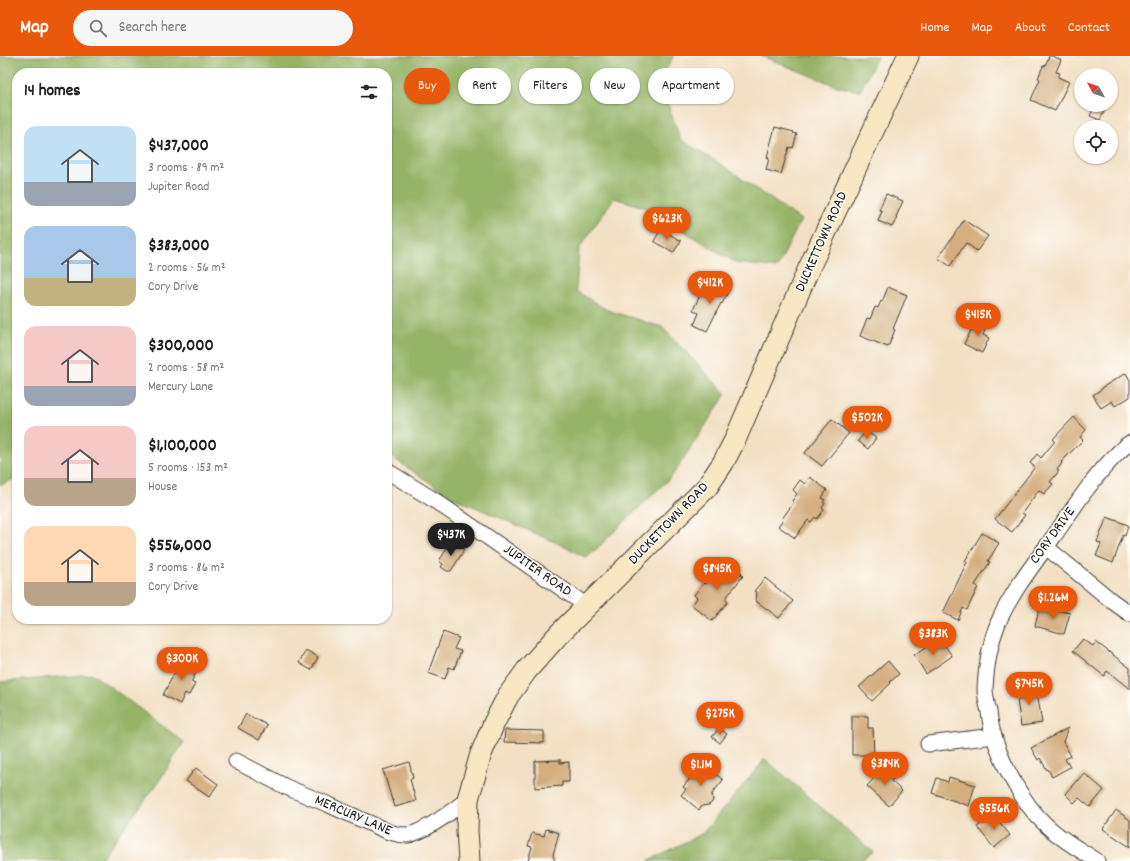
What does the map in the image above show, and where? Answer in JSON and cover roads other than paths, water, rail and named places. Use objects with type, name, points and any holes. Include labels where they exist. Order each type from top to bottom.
[{"type":"street","name":"DUCKETTOWN ROAD","points":[[469,861],[467,830],[468,799],[481,754],[494,723],[508,696],[527,670],[559,634],[707,487],[723,463],[735,440],[809,268],[908,56]]},
{"type":"street","name":"CORY DRIVE","points":[[1097,861],[1044,824],[1016,785],[1007,769],[994,736],[985,689],[992,642],[998,624],[1009,602],[1030,568],[1102,470],[1125,446],[1130,443]]},
{"type":"street","name":"JUPITER ROAD","points":[[392,474],[434,500],[587,606]]},
{"type":"street","points":[[1046,548],[1130,614]]},
{"type":"street","points":[[928,744],[994,736]]},
{"type":"street","name":"MERCURY LANE","points":[[236,761],[286,787],[399,835],[409,835],[421,830],[450,813],[468,799]]}]
